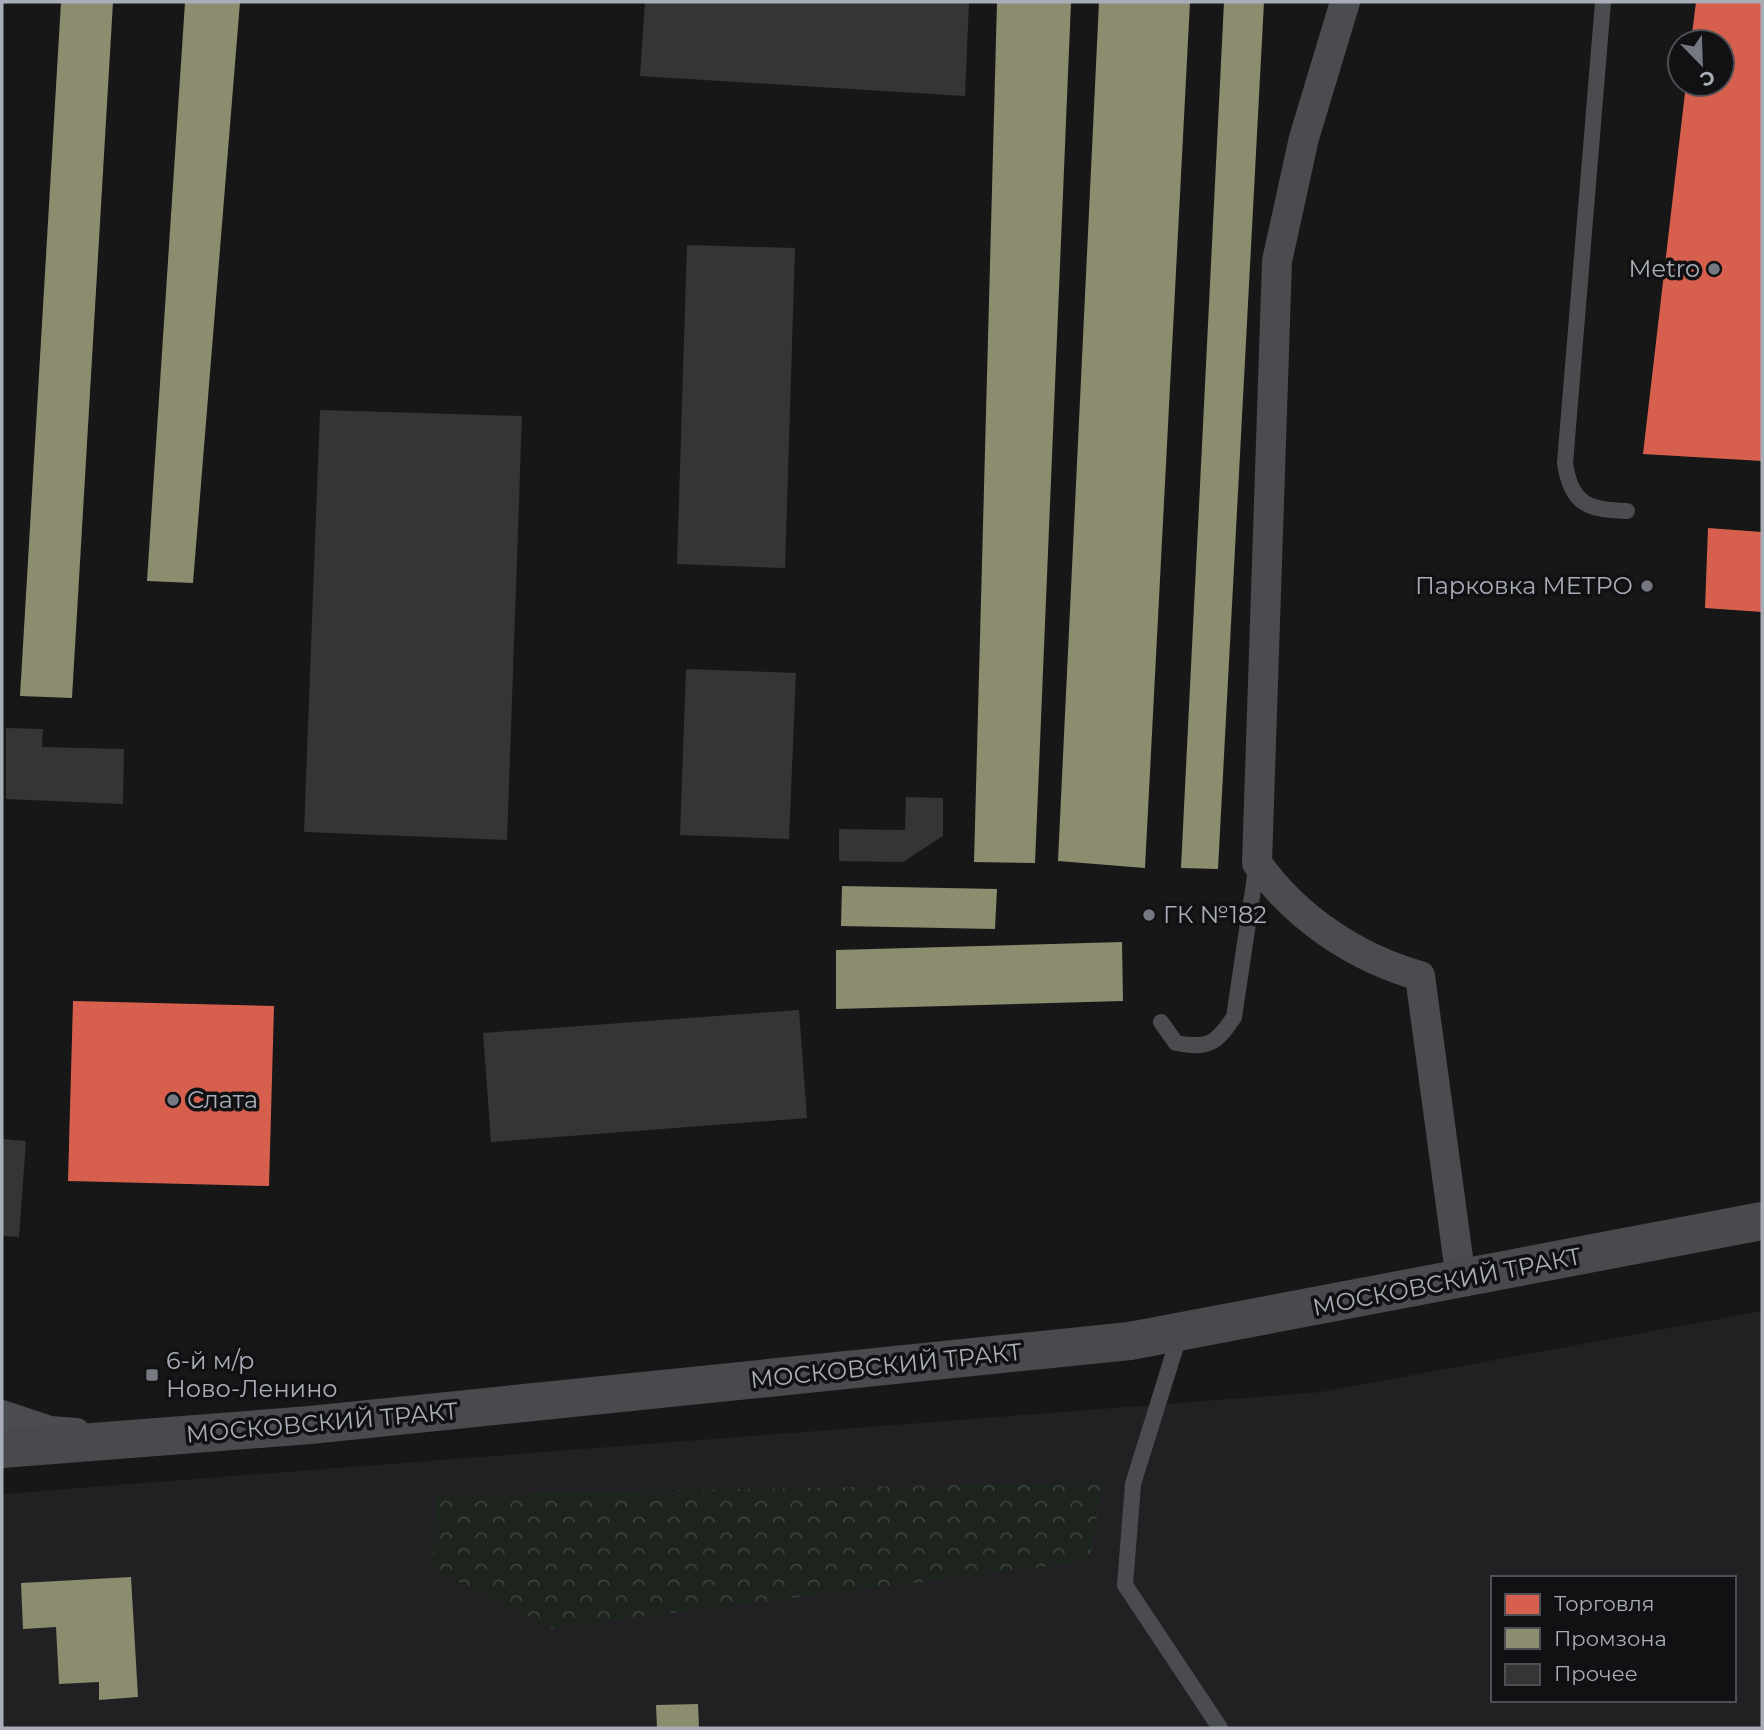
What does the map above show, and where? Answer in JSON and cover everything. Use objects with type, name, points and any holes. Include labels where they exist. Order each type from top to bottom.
[{"type":"main road","name":"МОСКОВСКИЙ ТРАКТ","points":[[2,1450],[324,1424],[1129,1341],[1762,1221]]},
{"type":"street","points":[[1345,2],[1304,138],[1277,261],[1257,863],[1276,890],[1318,925],[1367,956],[1420,976],[1461,1280]]},
{"type":"street","points":[[2,1415],[50,1431],[146,1439]]},
{"type":"lane","points":[[1603,2],[1565,463],[1572,489],[1583,503],[1599,510],[1627,511]]},
{"type":"lane","points":[[1161,1022],[1175,1043],[1198,1047],[1220,1038],[1234,1017],[1257,863]]},
{"type":"lane","points":[[1180,1333],[1133,1484],[1125,1585],[1220,1728]]},
{"type":"shaded area","points":[[1762,1311],[1762,1728],[2,1728],[2,1494],[1321,1392]]},
{"type":"green space","points":[[1103,1482],[1089,1561],[552,1628],[433,1569],[436,1495]]},
{"type":"building: Торговля","name":"Metro","points":[[1696,2],[1762,2],[1762,461],[1643,454],[1684,98],[1736,98],[1736,28],[1693,28]]},
{"type":"building: Торговля","points":[[1708,528],[1762,532],[1762,612],[1705,608]]},
{"type":"building: Торговля","points":[[73,1001],[274,1006],[269,1186],[68,1181]]},
{"type":"building: Промзона","points":[[61,2],[113,2],[72,698],[20,696]]},
{"type":"building: Промзона","points":[[185,2],[240,2],[193,583],[147,581]]},
{"type":"building: Промзона","points":[[997,2],[1071,2],[1035,863],[974,862]]},
{"type":"building: Промзона","points":[[1099,2],[1190,2],[1145,868],[1058,861]]},
{"type":"building: Промзона","points":[[1224,2],[1264,2],[1218,869],[1181,868]]},
{"type":"building: Промзона","points":[[842,886],[997,889],[995,929],[841,926]]},
{"type":"building: Промзона","points":[[1122,942],[1123,1001],[836,1009],[836,950]]},
{"type":"building: Промзона","points":[[131,1577],[138,1697],[99,1700],[99,1682],[59,1684],[56,1627],[23,1629],[21,1583]]},
{"type":"building: Промзона","points":[[698,1704],[699,1728],[657,1728],[656,1705]]},
{"type":"building: Прочее","points":[[645,2],[969,2],[965,96],[640,76]]},
{"type":"building: Прочее","points":[[687,245],[795,248],[785,568],[677,564]]},
{"type":"building: Прочее","points":[[320,410],[522,416],[507,840],[304,832]]},
{"type":"building: Прочее","points":[[686,669],[796,673],[789,839],[680,835]]},
{"type":"building: Прочее","points":[[6,728],[43,729],[42,747],[124,749],[123,804],[6,799]]},
{"type":"building: Прочее","points":[[906,797],[943,798],[943,836],[903,862],[839,861],[839,829],[905,830]]},
{"type":"building: Прочее","points":[[799,1010],[807,1118],[491,1142],[483,1033]]},
{"type":"building: Прочее","points":[[2,1139],[26,1141],[19,1237],[2,1236]]},
{"type":"place","name":"Metro","points":[[1714,269]]},
{"type":"place","name":"Парковка МЕТРО","points":[[1647,586]]},
{"type":"place","name":"ГК №182","points":[[1149,915]]},
{"type":"place","name":"Слата","points":[[173,1100]]},
{"type":"place","name":"6-й м/р Ново-Ленино","points":[[152,1375]]}]
